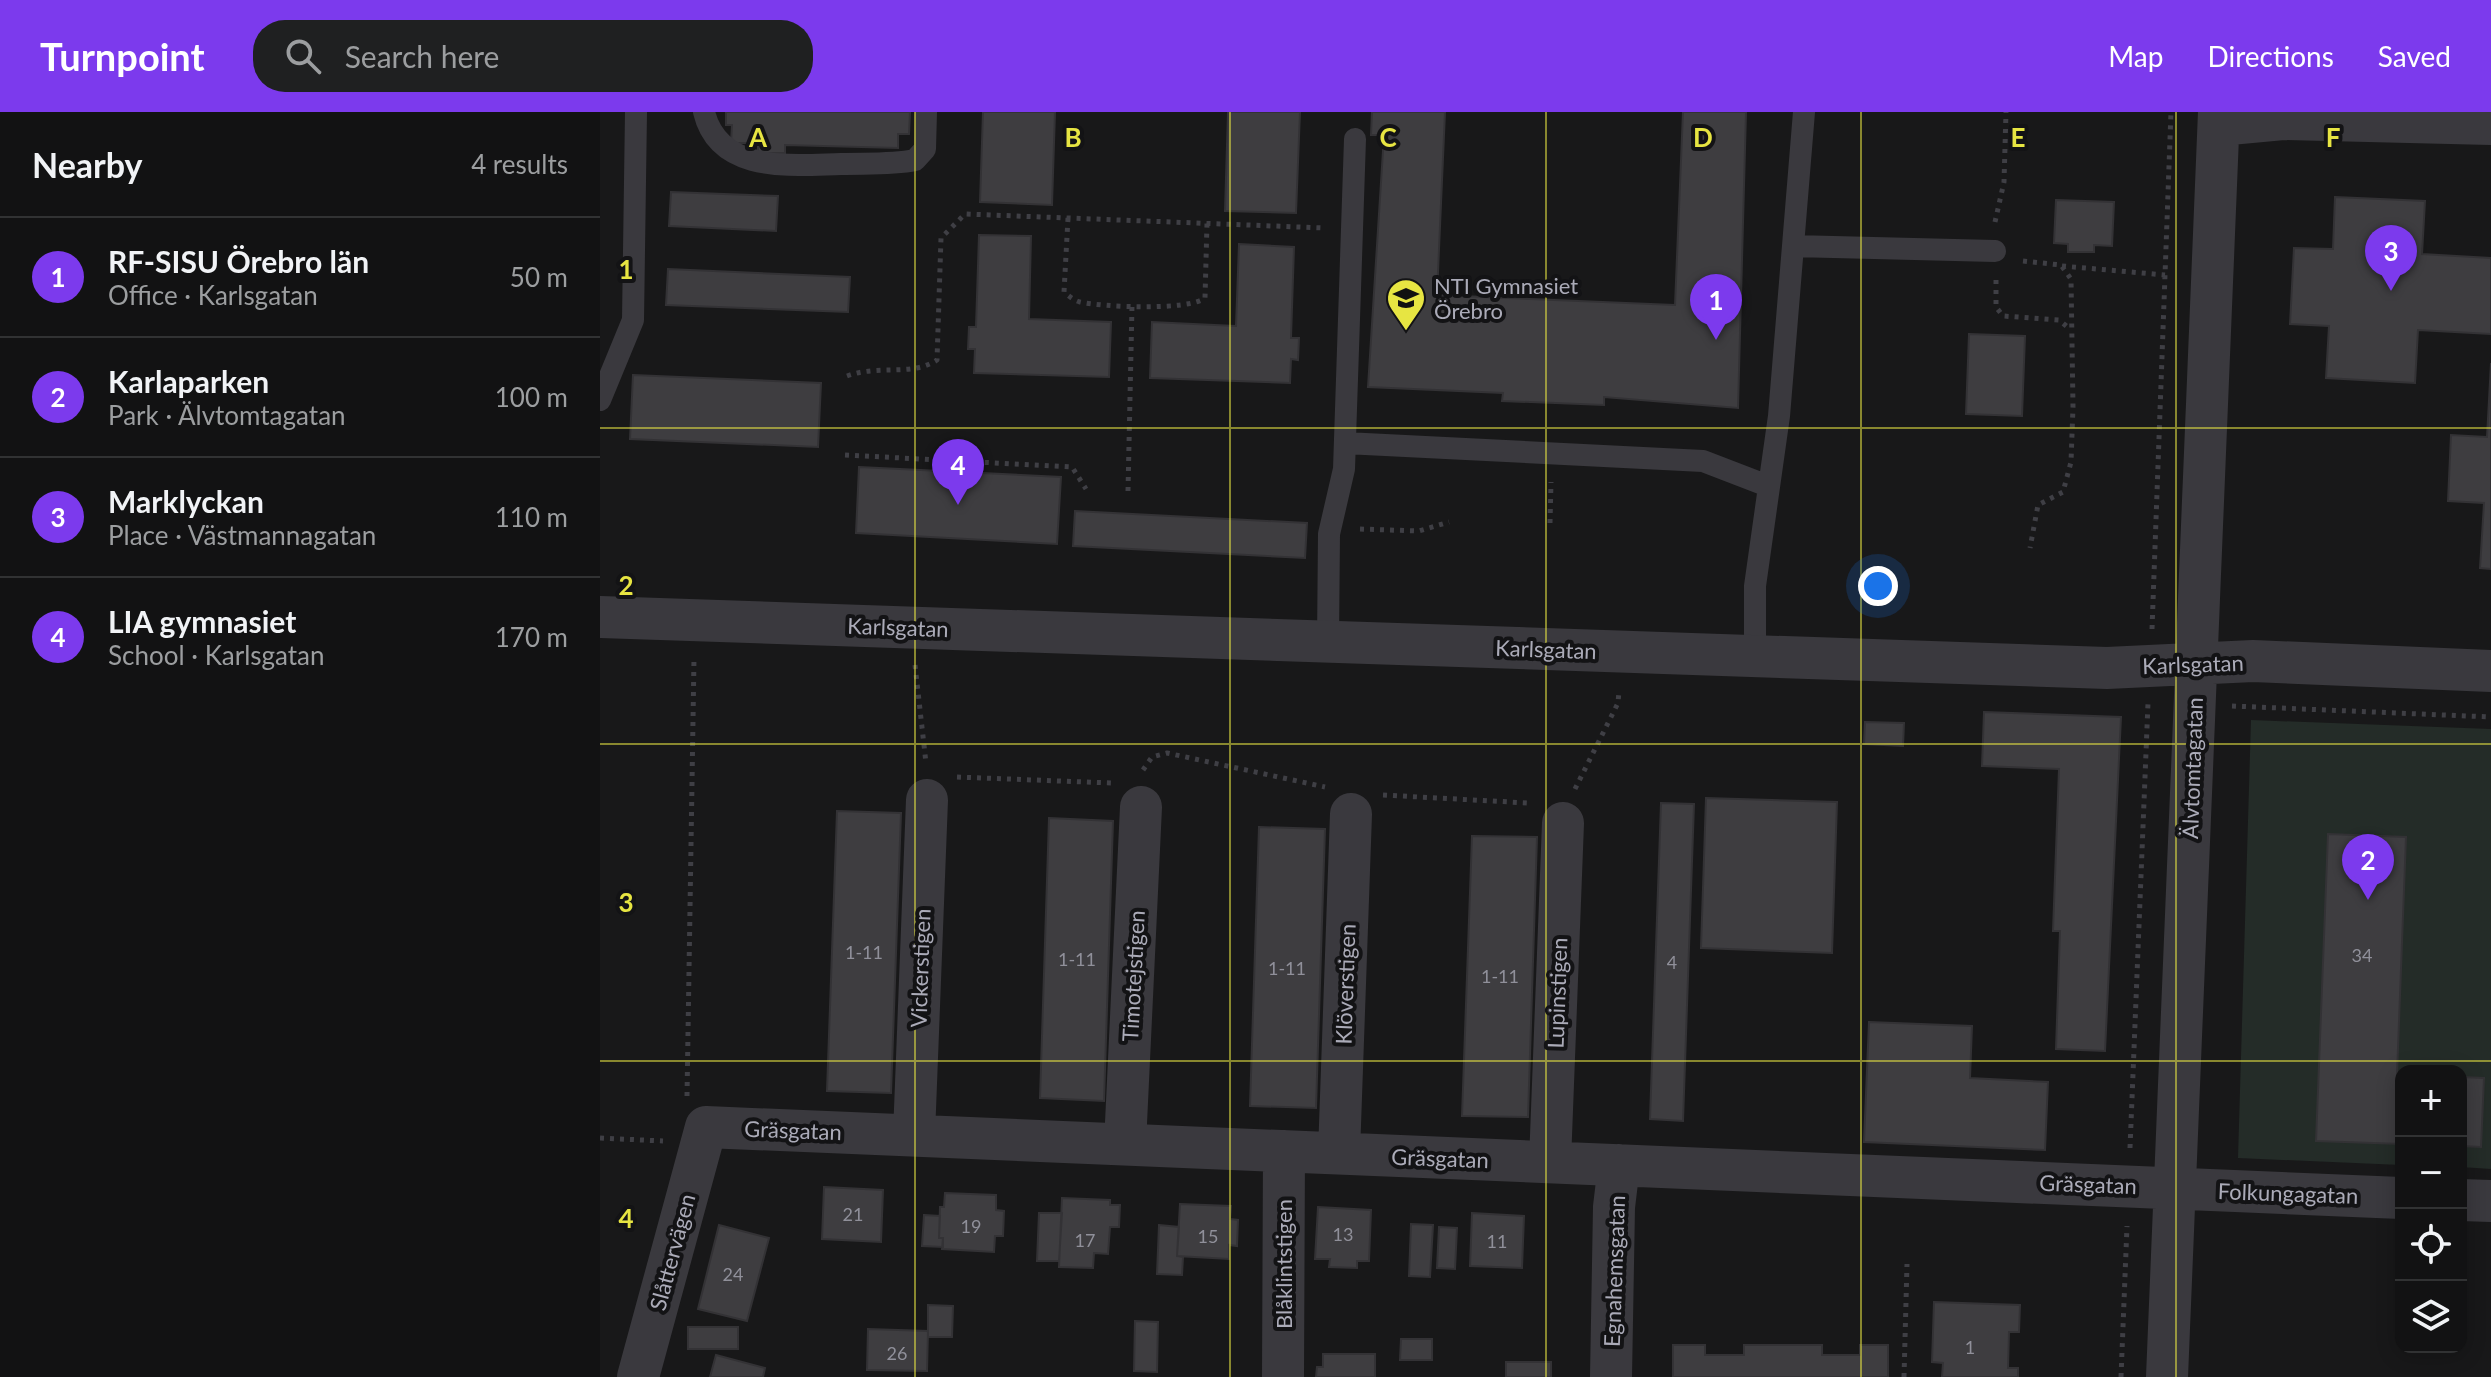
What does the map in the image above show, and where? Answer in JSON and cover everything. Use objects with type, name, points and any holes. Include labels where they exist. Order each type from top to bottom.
[{"type":"street","points":[[2219,119],[2491,124]]},
{"type":"street","name":"Älvtomtagatan","points":[[2167,1377],[2219,119]]},
{"type":"street","name":"Karlsgatan","points":[[600,617],[2107,668],[2196,662],[2491,671]]},
{"type":"street","name":"Vickerstigen","points":[[914,1135],[928,790]]},
{"type":"street","name":"Timotejstigen","points":[[1125,1144],[1142,796]]},
{"type":"street","name":"Klöverstigen","points":[[1339,1153],[1351,804]]},
{"type":"street","name":"Lupinstigen","points":[[1550,1162],[1565,814]]},
{"type":"street","name":"Gräsgatan","points":[[706,1127],[2175,1188]]},
{"type":"street","name":"Slåttervägen","points":[[638,1377],[706,1127]]},
{"type":"street","name":"Blåklintstigen","points":[[1283,1377],[1284,1151]]},
{"type":"street","name":"Egnahemsgatan","points":[[1611,1377],[1614,1207],[1619,1165]]},
{"type":"street","name":"Folkungagatan","points":[[2175,1188],[2395,1198]]},
{"type":"street","points":[[2467,1200],[2491,1201]]},
{"type":"lane","points":[[600,400],[633,320],[636,112]]},
{"type":"lane","points":[[704,112],[709,130],[735,154],[774,165],[915,160],[925,149],[926,112]]},
{"type":"lane","points":[[1755,656],[1755,586],[1779,416],[1804,112]]},
{"type":"lane","points":[[1328,642],[1331,525],[1344,469],[1355,139]]},
{"type":"lane","points":[[1793,246],[1995,251]]},
{"type":"lane","points":[[1345,443],[1703,461],[1768,486]]},
{"type":"path","points":[[2006,112],[2004,182],[1995,218],[1996,307],[2003,316],[2059,320],[2070,329]]},
{"type":"path","points":[[2152,638],[2171,112]]},
{"type":"path","points":[[847,376],[869,368],[922,370],[937,360],[941,238],[965,214],[1352,229]]},
{"type":"path","points":[[1068,218],[1064,292],[1076,301],[1132,305],[1196,305],[1205,298],[1207,223]]},
{"type":"path","points":[[1995,251],[2018,260],[2165,275]]},
{"type":"path","points":[[2030,548],[2038,505],[2063,492],[2071,462],[2071,279],[2061,265]]},
{"type":"path","points":[[1128,491],[1132,305]]},
{"type":"path","points":[[1550,523],[1553,453]]},
{"type":"path","points":[[845,455],[1072,467],[1086,489]]},
{"type":"path","points":[[1331,525],[1376,531],[1419,531],[1449,522]]},
{"type":"path","points":[[600,1138],[666,1141],[706,1127],[692,1111],[686,1093],[694,654]]},
{"type":"path","points":[[915,663],[928,790],[952,777],[1142,796],[1144,765],[1167,753],[1351,804],[1565,814],[1618,703],[1619,691]]},
{"type":"path","points":[[2135,702],[2491,717]]},
{"type":"path","points":[[2121,1377],[2148,703]]},
{"type":"path","points":[[1904,1377],[1907,1264]]},
{"type":"shaded area","points":[[2251,720],[2491,729],[2491,1169],[2467,1167],[2467,1065],[2395,1065],[2395,1165],[2238,1158]]},
{"type":"building","points":[[726,112],[910,112],[909,134],[898,134],[898,148],[785,145],[785,153],[758,153],[758,143],[731,143],[732,125],[726,125]]},
{"type":"building","points":[[983,112],[1055,112],[1052,205],[980,202]]},
{"type":"building","points":[[1228,112],[1300,112],[1296,213],[1225,211]]},
{"type":"building","points":[[1372,112],[1445,112],[1437,295],[1675,305],[1683,112],[1746,112],[1738,408],[1604,397],[1604,405],[1502,401],[1503,393],[1368,387],[1384,135],[1371,135]]},
{"type":"building","points":[[671,192],[778,196],[776,231],[669,226]]},
{"type":"building","points":[[2335,197],[2425,201],[2422,254],[2491,258],[2491,334],[2418,330],[2415,383],[2326,378],[2329,326],[2290,324],[2294,248],[2333,249]]},
{"type":"building","points":[[2056,200],[2114,202],[2112,246],[2094,245],[2094,252],[2068,252],[2068,244],[2054,243]]},
{"type":"building","points":[[979,235],[1031,236],[1029,319],[1111,322],[1109,377],[974,373],[975,349],[968,349],[969,327],[976,327]]},
{"type":"building","points":[[1239,244],[1294,247],[1291,338],[1299,338],[1298,360],[1291,359],[1290,383],[1150,378],[1152,322],[1236,326]]},
{"type":"building","points":[[668,269],[850,277],[848,312],[666,305]]},
{"type":"building","points":[[1969,334],[2025,336],[2022,416],[1966,414]]},
{"type":"building","points":[[2491,363],[2491,569],[2480,568],[2484,503],[2448,501],[2451,435],[2487,437]]},
{"type":"building","points":[[633,375],[821,383],[818,447],[630,439]]},
{"type":"building","points":[[859,467],[1061,477],[1057,544],[856,533]]},
{"type":"building","points":[[1075,511],[1307,523],[1305,558],[1073,546]]},
{"type":"building","points":[[1984,712],[2121,717],[2105,1051],[2056,1049],[2060,931],[2053,931],[2059,769],[1982,766]]},
{"type":"building","points":[[1865,722],[1904,723],[1903,746],[1864,744]]},
{"type":"building","points":[[1706,798],[1837,802],[1832,953],[1701,948]]},
{"type":"building","points":[[1661,803],[1694,804],[1683,1121],[1650,1119]]},
{"type":"building","points":[[837,811],[901,813],[891,1093],[827,1091]]},
{"type":"building","points":[[1049,818],[1113,821],[1104,1101],[1040,1098]]},
{"type":"building","points":[[1259,827],[1325,829],[1316,1108],[1250,1106]]},
{"type":"building","points":[[2328,834],[2406,837],[2395,1065],[2395,1144],[2316,1141]]},
{"type":"building","points":[[1472,836],[1537,837],[1528,1117],[1462,1116]]},
{"type":"building","points":[[1869,1022],[1972,1026],[1970,1078],[2048,1082],[2045,1150],[1864,1142]]},
{"type":"building","points":[[2467,1077],[2484,1078],[2481,1147],[2467,1146]]},
{"type":"building","points":[[824,1187],[883,1190],[881,1242],[822,1239]]},
{"type":"building","points":[[945,1193],[996,1195],[996,1210],[1004,1211],[1003,1236],[995,1236],[994,1252],[942,1249],[943,1238],[939,1238],[940,1207],[944,1207]]},
{"type":"building","points":[[1062,1198],[1110,1200],[1110,1205],[1120,1205],[1119,1227],[1110,1227],[1108,1254],[1094,1253],[1093,1268],[1059,1267]]},
{"type":"building","points":[[1180,1204],[1231,1206],[1230,1219],[1238,1220],[1237,1246],[1229,1245],[1229,1259],[1177,1256]]},
{"type":"building","points":[[1318,1207],[1371,1210],[1369,1261],[1357,1261],[1357,1268],[1329,1267],[1330,1259],[1315,1259]]},
{"type":"building","points":[[1039,1213],[1062,1213],[1059,1261],[1037,1261]]},
{"type":"building","points":[[1472,1213],[1524,1216],[1522,1268],[1470,1266]]},
{"type":"building","points":[[924,1215],[940,1216],[939,1238],[943,1238],[943,1247],[922,1246]]},
{"type":"building","points":[[1411,1224],[1433,1225],[1430,1277],[1409,1276]]},
{"type":"building","points":[[719,1225],[769,1238],[747,1321],[698,1309]]},
{"type":"building","points":[[1159,1225],[1179,1227],[1177,1256],[1183,1257],[1182,1275],[1157,1274]]},
{"type":"building","points":[[1439,1227],[1457,1228],[1455,1269],[1437,1268]]},
{"type":"building","points":[[1934,1302],[2020,1305],[2019,1332],[2009,1332],[2008,1368],[2018,1368],[2018,1377],[1942,1377],[1943,1363],[1932,1362]]},
{"type":"building","points":[[928,1305],[953,1306],[952,1337],[928,1337]]},
{"type":"building","points":[[1135,1321],[1158,1322],[1157,1372],[1134,1371]]},
{"type":"building","points":[[688,1327],[738,1327],[738,1349],[688,1349]]},
{"type":"building","points":[[868,1329],[928,1331],[927,1371],[867,1370]]},
{"type":"building","points":[[1401,1339],[1432,1339],[1432,1360],[1400,1360]]},
{"type":"building","points":[[1673,1345],[1705,1345],[1705,1355],[1744,1355],[1744,1345],[1822,1345],[1822,1355],[1860,1355],[1860,1345],[1888,1345],[1888,1377],[1673,1377]]},
{"type":"building","points":[[1323,1354],[1375,1354],[1375,1377],[1316,1377],[1317,1367],[1323,1367]]},
{"type":"building","points":[[716,1355],[765,1368],[763,1377],[710,1377]]},
{"type":"building","points":[[1506,1362],[1551,1362],[1551,1377],[1506,1377]]},
{"type":"place","name":"Marklyckan","points":[[2391,291]]},
{"type":"place","name":"NTI Gymnasiet Örebro","points":[[1406,332]]},
{"type":"place","name":"RF-SISU Örebro län","points":[[1716,340]]},
{"type":"place","name":"LIA gymnasiet","points":[[958,505]]},
{"type":"place","name":"Karlaparken","points":[[2368,900]]}]
